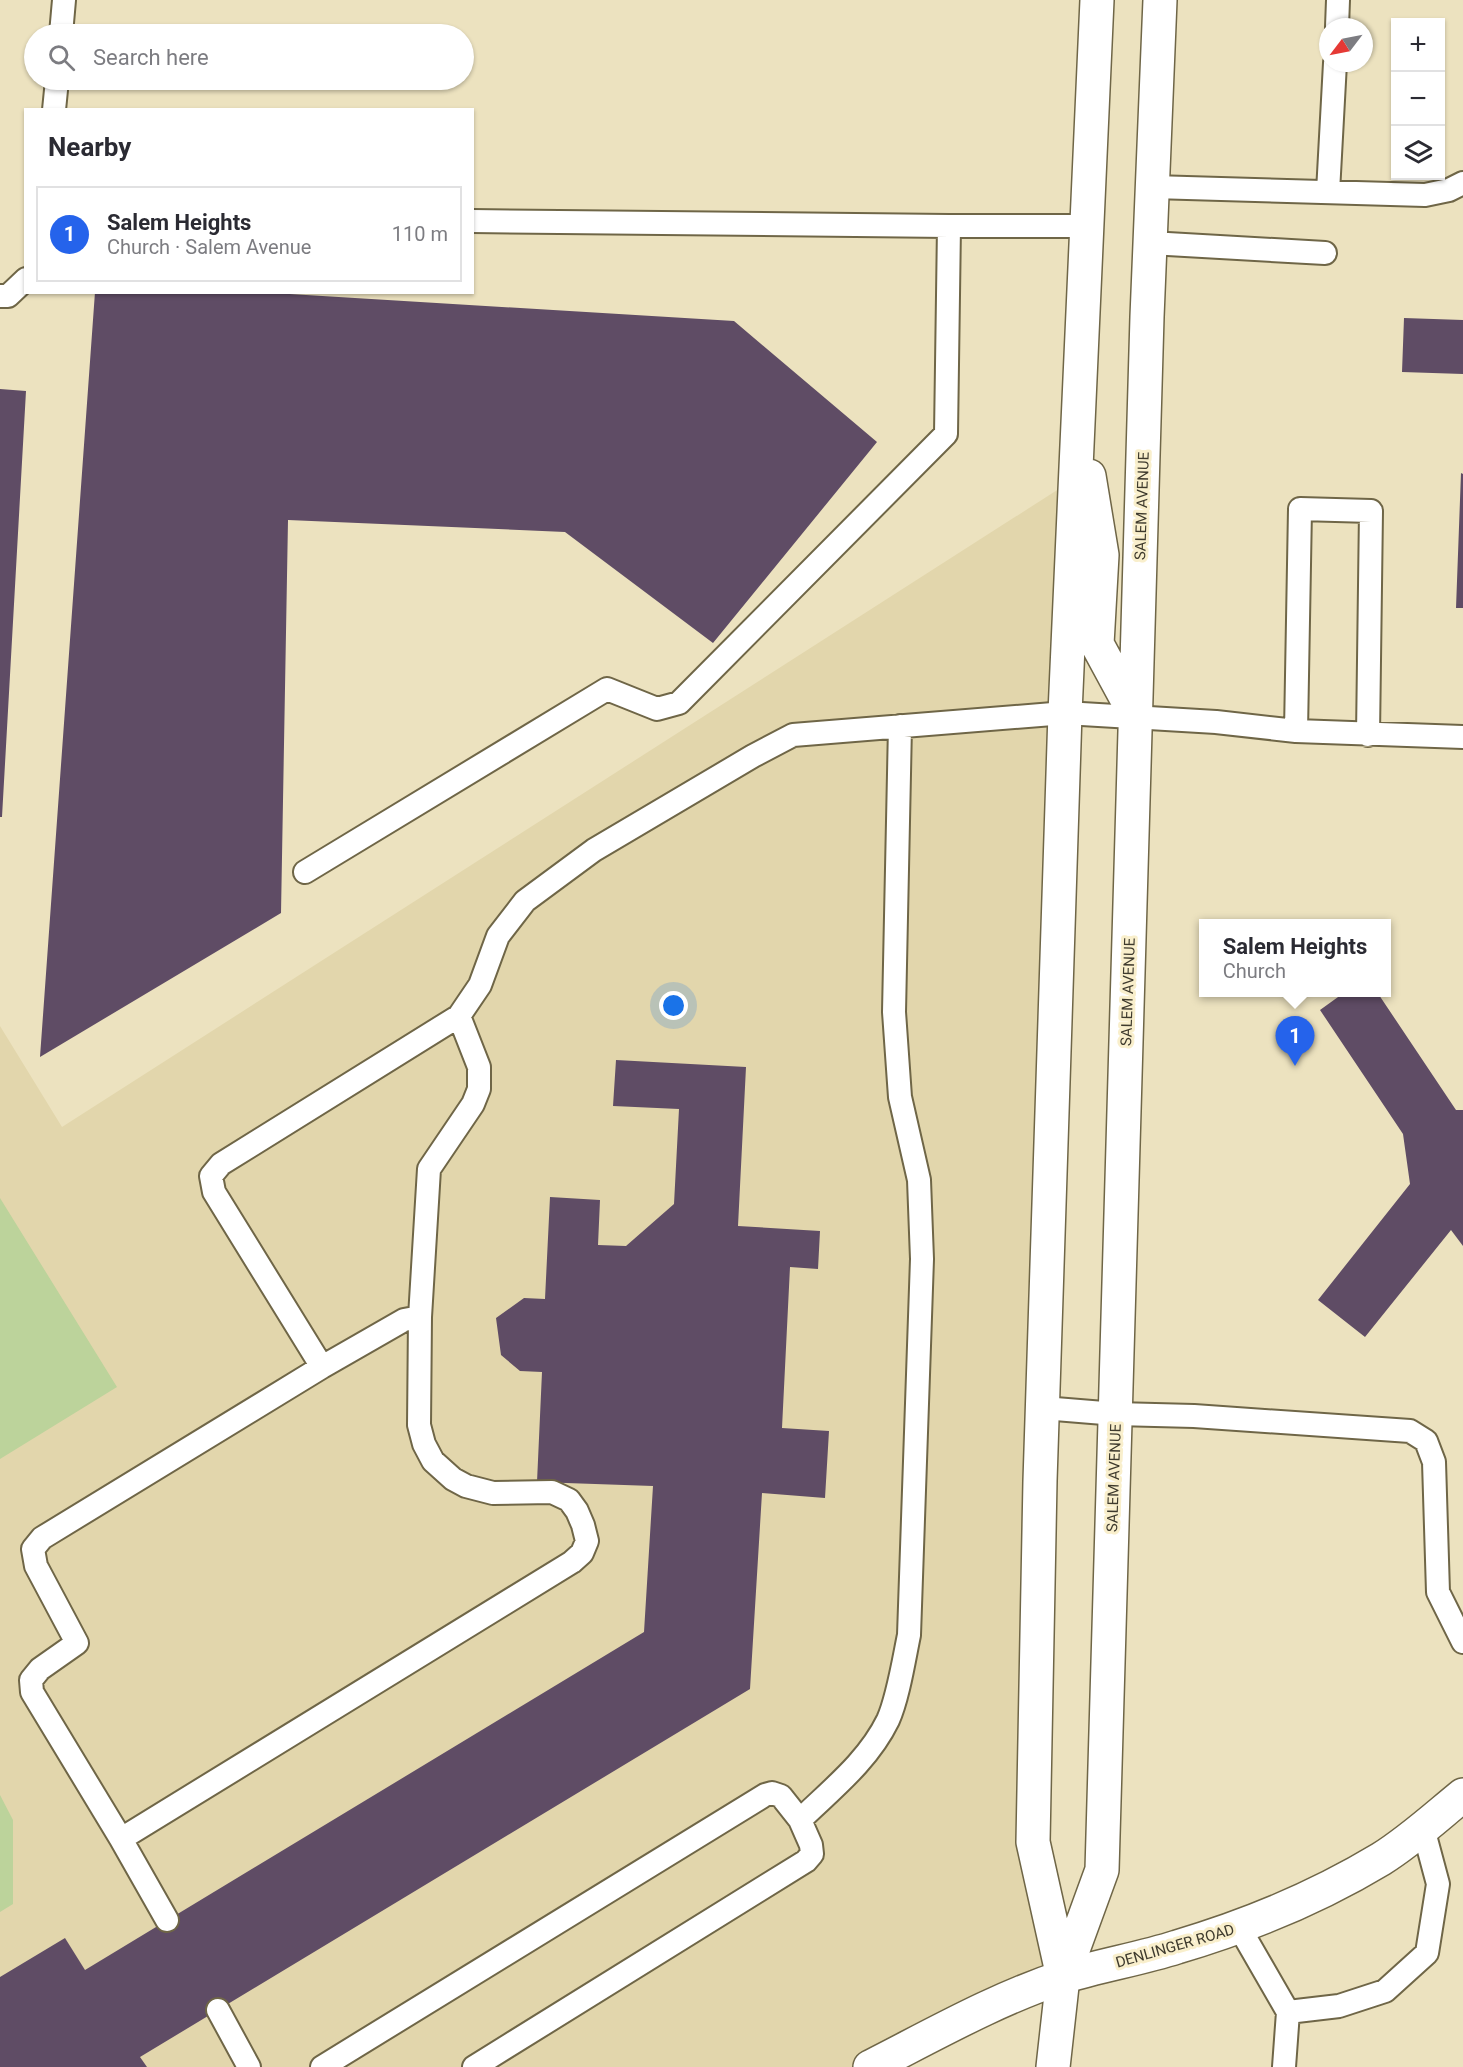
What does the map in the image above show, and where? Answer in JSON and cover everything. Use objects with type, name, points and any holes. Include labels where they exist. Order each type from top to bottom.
[{"type":"main road","name":"SALEM AVENUE","points":[[1063,1977],[1033,1842],[1043,1408],[1065,713],[1097,0]]},
{"type":"main road","name":"SALEM AVENUE","points":[[1053,2067],[1063,1977],[1102,1870],[1150,243],[1160,0]]},
{"type":"main road","points":[[1079,412],[1102,555],[1097,644],[1137,717]]},
{"type":"main road","name":"DENLINGER ROAD","points":[[870,2067],[991,2005],[1063,1977],[1177,1948],[1239,1927],[1312,1896],[1382,1858],[1463,1795]]},
{"type":"lane","points":[[62,24],[64,0]]},
{"type":"lane","points":[[1337,18],[1338,0]]},
{"type":"lane","points":[[1328,192],[1335,72]]},
{"type":"lane","points":[[54,108],[56,90]]},
{"type":"lane","points":[[1153,187],[1425,195],[1449,190],[1463,183]]},
{"type":"lane","points":[[474,220],[1086,226]]},
{"type":"lane","points":[[305,872],[607,689],[657,709],[679,703],[696,686],[946,434],[949,226]]},
{"type":"lane","points":[[1150,243],[1325,253]]},
{"type":"lane","points":[[0,296],[8,296],[24,281]]},
{"type":"lane","points":[[1296,731],[1300,509],[1371,511],[1368,735]]},
{"type":"lane","points":[[321,1367],[214,1192],[211,1176],[221,1164],[459,1016],[480,985],[498,936],[525,901],[594,850],[753,756],[793,735],[1065,713],[1216,722],[1296,731],[1463,737]]},
{"type":"lane","points":[[800,1820],[858,1766],[888,1719],[903,1669],[909,1635],[922,1259],[919,1180],[900,1097],[894,1012],[900,726]]},
{"type":"lane","points":[[121,1839],[562,1568],[582,1553],[586,1541],[583,1525],[578,1511],[569,1500],[552,1492],[494,1493],[466,1486],[453,1479],[433,1461],[424,1444],[419,1425],[420,1317],[429,1169],[473,1104],[479,1089],[479,1067],[459,1016]]},
{"type":"lane","points":[[167,1920],[32,1692],[31,1680],[40,1669],[77,1644],[36,1566],[33,1549],[42,1538],[321,1367],[404,1320],[420,1317]]},
{"type":"lane","points":[[1043,1408],[1410,1431],[1426,1441],[1434,1462],[1438,1592],[1463,1642]]},
{"type":"lane","points":[[322,2067],[765,1796],[772,1793],[781,1796],[800,1820],[811,1845],[812,1854],[806,1861],[474,2067]]},
{"type":"lane","points":[[1288,2012],[1339,2006],[1385,1991],[1427,1953],[1438,1884],[1423,1828]]},
{"type":"lane","points":[[1239,1927],[1288,2012],[1284,2067]]},
{"type":"lane","points":[[218,2010],[249,2067]]},
{"type":"shaded area","points":[[1076,478],[1033,1842],[1063,1977],[870,2067],[0,2067],[0,1026],[62,1127]]},
{"type":"green space","points":[[0,1198],[117,1387],[0,1459]]},
{"type":"green space","points":[[0,1795],[13,1820],[13,1904],[0,1912]]},
{"type":"building","points":[[95,294],[290,294],[734,321],[877,442],[713,643],[565,532],[288,520],[281,913],[40,1057]]},
{"type":"building","points":[[1404,318],[1463,320],[1463,374],[1402,372]]},
{"type":"building","points":[[0,389],[26,391],[2,817],[0,817]]},
{"type":"building","points":[[1461,473],[1463,474],[1463,608],[1456,608]]},
{"type":"building","points":[[1338,997],[1380,997],[1456,1110],[1463,1110],[1463,1246],[1451,1230],[1365,1337],[1318,1300],[1410,1184],[1403,1134],[1320,1010]]},
{"type":"building","points":[[616,1060],[746,1067],[738,1226],[820,1231],[818,1269],[790,1267],[782,1428],[829,1431],[825,1498],[762,1493],[750,1689],[140,2057],[147,2067],[0,2067],[0,1977],[65,1938],[85,1970],[644,1632],[653,1486],[537,1482],[542,1372],[520,1371],[501,1355],[496,1318],[524,1298],[545,1299],[550,1197],[600,1200],[598,1245],[626,1246],[674,1204],[679,1109],[613,1106]]},
{"type":"place","name":"Salem Heights","points":[[1295,1066]]}]
